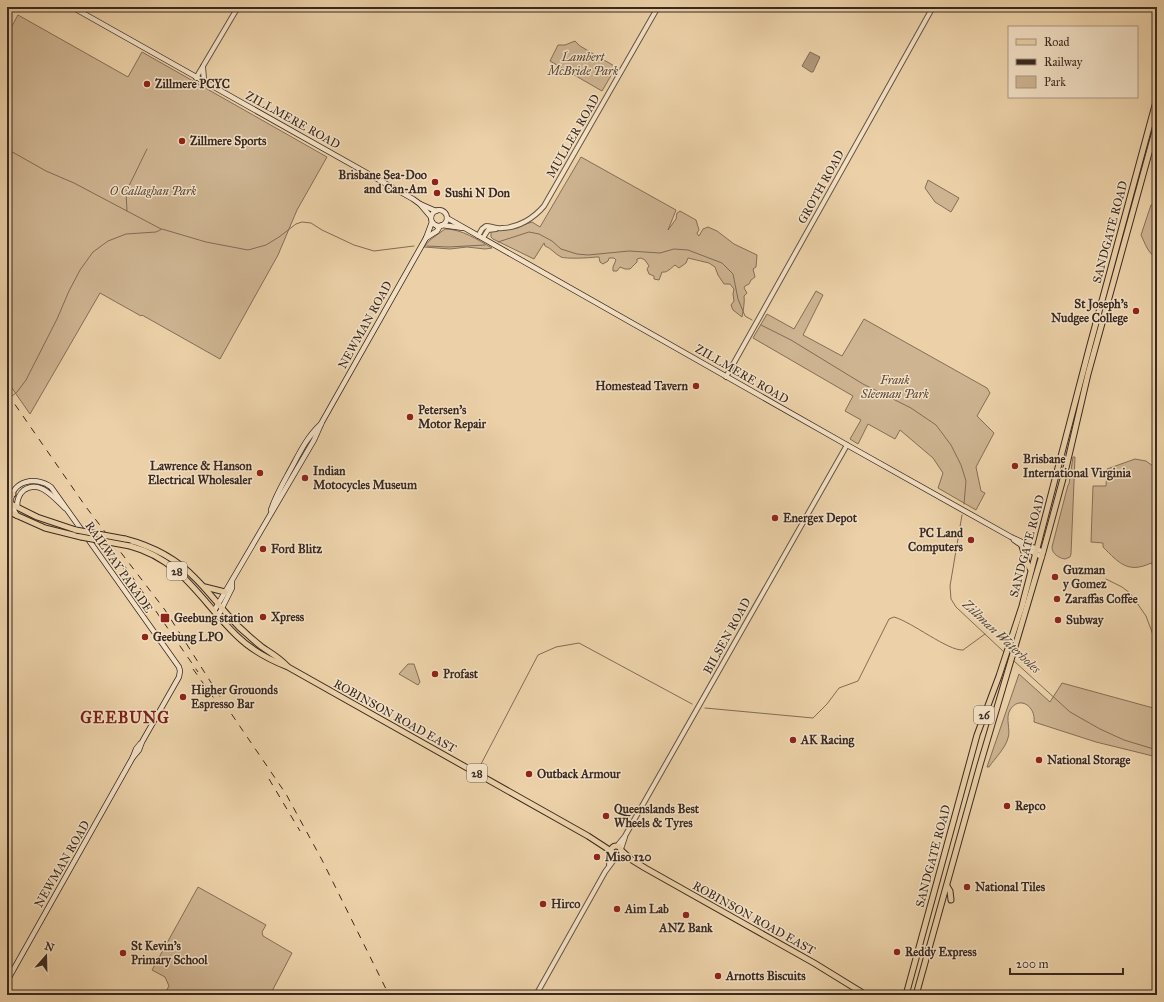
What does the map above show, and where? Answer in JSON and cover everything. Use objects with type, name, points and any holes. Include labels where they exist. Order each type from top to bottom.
[{"type":"main road","name":"ZILLMERE ROAD","points":[[72,7],[420,204],[436,211]]},
{"type":"main road","points":[[203,67],[204,82]]},
{"type":"main road","name":"SANDGATE ROAD","points":[[906,995],[973,749],[1009,646],[1031,570],[1157,98]]},
{"type":"main road","name":"SANDGATE ROAD","points":[[916,995],[980,765],[1043,554],[1067,464],[1088,374],[1157,124]]},
{"type":"main road","name":"ZILLMERE ROAD","points":[[420,204],[431,220]]},
{"type":"main road","points":[[436,211],[442,212],[447,218],[446,222],[441,226],[435,225],[431,220],[436,211]]},
{"type":"main road","name":"ZILLMERE ROAD","points":[[447,218],[1036,551]]},
{"type":"main road","name":"NEWMAN ROAD","points":[[214,611],[270,514],[279,491],[301,450],[309,436],[322,422],[426,238],[431,220]]},
{"type":"main road","name":"ZILLMERE ROAD","points":[[441,226],[463,228]]},
{"type":"main road","name":"NEWMAN ROAD","points":[[426,238],[437,231],[441,226]]},
{"type":"main road","name":"RAILWAY PARADE","points":[[13,494],[25,482],[33,480],[43,482],[54,490],[178,666],[180,671]]},
{"type":"main road","name":"RAILWAY PARADE","points":[[17,507],[17,502],[21,493],[28,488],[36,487],[48,492],[69,513]]},
{"type":"main road","points":[[7,494],[13,494],[9,503],[17,516]]},
{"type":"main road","name":"28","points":[[9,503],[17,507]]},
{"type":"main road","name":"ROBINSON ROAD EAST","points":[[17,507],[44,520],[76,530],[125,539],[147,546],[170,558],[185,568],[247,634],[282,660],[288,667]]},
{"type":"main road","name":"28","points":[[7,511],[17,516]]},
{"type":"main road","name":"ROBINSON ROAD EAST","points":[[17,516],[45,528],[81,537],[130,546],[150,553],[169,564],[188,581],[218,616],[248,645],[279,664],[288,667],[814,963],[866,995]]},
{"type":"main road","name":"ZILLMERE ROAD","points":[[1011,537],[1022,546],[1043,554]]},
{"type":"main road","points":[[1022,546],[1027,563],[1031,570]]},
{"type":"main road","name":"NEWMAN ROAD","points":[[218,616],[232,588],[232,581]]},
{"type":"main road","points":[[204,587],[224,592]]},
{"type":"main road","name":"NEWMAN ROAD","points":[[7,981],[133,757],[139,750],[142,742],[179,677],[180,671]]},
{"type":"main road","points":[[947,886],[950,891],[951,900]]},
{"type":"street","points":[[196,78],[238,7]]},
{"type":"street","name":"MULLER ROAD","points":[[480,237],[482,229],[486,226],[509,228],[538,213],[547,202],[658,7]]},
{"type":"street","name":"GROTH ROAD","points":[[726,377],[933,7]]},
{"type":"street","name":"BILSEN ROAD","points":[[536,995],[616,851],[847,445]]},
{"type":"green space","name":"O Callaghan Park","points":[[18,15],[128,77],[142,52],[327,157],[297,210],[278,255],[220,359],[100,293],[30,414],[7,381],[7,35]]},
{"type":"green space","name":"Lambert McBride Park","points":[[575,41],[580,46],[616,67],[602,91],[550,61],[558,45],[565,45]]},
{"type":"green space","points":[[581,157],[676,210],[668,230],[676,219],[677,213],[680,211],[696,220],[699,230],[697,233],[699,236],[703,229],[708,227],[717,231],[734,244],[757,255],[756,267],[753,269],[755,277],[744,288],[747,293],[744,296],[742,317],[733,310],[731,305],[734,301],[734,289],[730,284],[724,284],[715,267],[709,263],[688,258],[686,263],[679,268],[675,265],[667,271],[662,272],[659,280],[654,279],[654,276],[649,274],[647,269],[649,266],[645,260],[641,258],[637,259],[637,262],[630,269],[620,267],[617,271],[613,271],[616,260],[614,258],[609,258],[608,261],[603,264],[600,262],[599,257],[563,258],[545,246],[544,243],[534,259],[491,237],[491,231],[511,229],[532,222],[540,227]]},
{"type":"green space","points":[[928,180],[959,198],[951,212],[935,202],[925,188]]},
{"type":"green space","points":[[1157,203],[1157,258],[1149,251],[1141,235],[1151,205]]},
{"type":"green space","points":[[445,229],[451,229],[464,233],[492,248],[485,249],[467,247],[450,249],[424,247],[430,240]]},
{"type":"green space","name":"Frank Sleeman Park","points":[[816,291],[823,295],[803,335],[842,356],[864,319],[987,388],[990,393],[977,416],[994,433],[976,467],[981,491],[985,493],[976,510],[938,488],[943,473],[933,458],[900,430],[895,439],[868,424],[858,444],[850,439],[861,420],[845,411],[853,396],[753,338],[767,314],[794,329]]},
{"type":"green space","points":[[1073,457],[1075,457],[1071,554],[1070,557],[1065,559],[1056,555],[1053,552],[1052,547],[1069,484]]},
{"type":"green space","points":[[1135,459],[1146,461],[1157,469],[1157,570],[1151,563],[1136,567],[1124,565],[1103,547],[1103,543],[1091,542],[1093,486],[1106,486],[1107,469]]},
{"type":"green space","points":[[408,664],[414,664],[420,682],[418,685],[399,674]]},
{"type":"green space","points":[[1019,674],[1050,702],[1062,683],[1157,709],[1157,757],[1096,742],[1034,722],[1034,716],[1030,707],[1026,704],[1018,703],[1010,710],[1009,713],[1009,735],[1007,742],[989,767],[987,767]]},
{"type":"green space","points":[[198,887],[266,925],[262,932],[263,936],[292,953],[270,995],[164,995],[169,986],[165,977],[152,970]]},
{"type":"shaded area","points":[[810,52],[820,57],[813,72],[802,66]]},
{"type":"waterway","points":[[7,149],[46,171],[74,183],[161,229]]},
{"type":"waterway","points":[[127,211],[126,192],[147,149]]},
{"type":"waterway","points":[[7,400],[17,392],[26,380],[80,270],[93,252],[108,241],[126,234],[156,232],[162,229],[206,242],[248,250],[266,245],[296,224],[302,222],[311,223],[322,230],[354,245],[374,251],[414,246]]},
{"type":"waterway","name":"Zillman Waterholes","points":[[498,242],[529,232],[539,234],[552,241],[561,249],[577,254],[588,255],[629,251],[660,253],[674,249],[688,250],[722,263],[733,274],[738,299],[745,316],[752,320]]},
{"type":"waterway","name":"Zillman Waterholes","points":[[427,246],[448,247],[485,245]]},
{"type":"waterway","name":"Zillman Waterholes","points":[[761,325],[791,340],[863,384],[911,408],[936,425],[951,445],[961,465],[966,481],[964,504]]},
{"type":"waterway","name":"Zillman Waterholes","points":[[962,515],[950,586],[951,599],[956,607],[1004,652]]},
{"type":"waterway","points":[[1106,579],[1130,593],[1146,616],[1155,644],[1154,680],[1157,713]]},
{"type":"waterway","points":[[705,708],[813,718],[827,704],[839,688],[858,681],[889,619],[894,617],[956,649],[963,650],[985,634]]},
{"type":"waterway","points":[[480,766],[538,655],[556,647],[579,643],[692,704]]},
{"type":"waterway","points":[[1014,661],[1070,712],[1100,729],[1124,740],[1157,750]]},
{"type":"railway","points":[[7,393],[86,507],[165,610],[224,703],[286,794],[322,860],[389,995]]},
{"type":"railway","points":[[97,531],[125,570]]},
{"type":"railway","points":[[124,565],[198,672]]},
{"type":"railway","points":[[193,669],[223,711]]},
{"type":"railway","points":[[269,779],[300,831]]},
{"type":"place","name":"Zillmere PCYC","points":[[147,84]]},
{"type":"place","name":"Zillmere Sports","points":[[182,141]]},
{"type":"place","name":"Brisbane Sea-Doo and Can-Am","points":[[435,182]]},
{"type":"place","name":"Sushi N Don","points":[[437,193]]},
{"type":"place","name":"St Joseph's Nudgee College","points":[[1136,311]]},
{"type":"place","name":"Homestead Tavern","points":[[696,386]]},
{"type":"place","name":"Petersen's Motor Repair","points":[[410,417]]},
{"type":"place","name":"Brisbane International Virginia","points":[[1015,466]]},
{"type":"place","name":"Lawrence & Hanson Electrical Wholesaler","points":[[260,473]]},
{"type":"place","name":"Indian Motocycles Museum","points":[[305,478]]},
{"type":"place","name":"Energex Depot","points":[[775,518]]},
{"type":"place","name":"PC Land Computers","points":[[971,540]]},
{"type":"place","name":"Ford Blitz","points":[[263,549]]},
{"type":"place","name":"Guzman y Gomez","points":[[1055,577]]},
{"type":"place","name":"Zaraffas Coffee","points":[[1057,599]]},
{"type":"place","name":"Xpress","points":[[263,617]]},
{"type":"place","name":"Geebung station","points":[[165,618]]},
{"type":"place","name":"Subway","points":[[1058,620]]},
{"type":"place","name":"Geebung LPO","points":[[145,637]]},
{"type":"place","name":"Profast","points":[[435,674]]},
{"type":"place","name":"Higher Grouonds Espresso Bar","points":[[183,697]]},
{"type":"place","name":"AK Racing","points":[[793,740]]},
{"type":"place","name":"National Storage","points":[[1039,760]]},
{"type":"place","name":"Outback Armour","points":[[529,774]]},
{"type":"place","name":"Repco","points":[[1007,806]]},
{"type":"place","name":"Queenslands Best Wheels & Tyres","points":[[606,816]]},
{"type":"place","name":"Miso 120","points":[[597,857]]},
{"type":"place","name":"National Tiles","points":[[967,887]]},
{"type":"place","name":"Hirco","points":[[543,904]]},
{"type":"place","name":"Aim Lab","points":[[617,909]]},
{"type":"place","name":"ANZ Bank","points":[[686,915]]},
{"type":"place","name":"Reddy Express","points":[[897,952]]},
{"type":"place","name":"St Kevin's Primary School","points":[[123,953]]},
{"type":"place","name":"Arnotts Biscuits","points":[[718,976]]},
{"type":"district","name":"GEEBUNG","points":[[125,717]]}]
